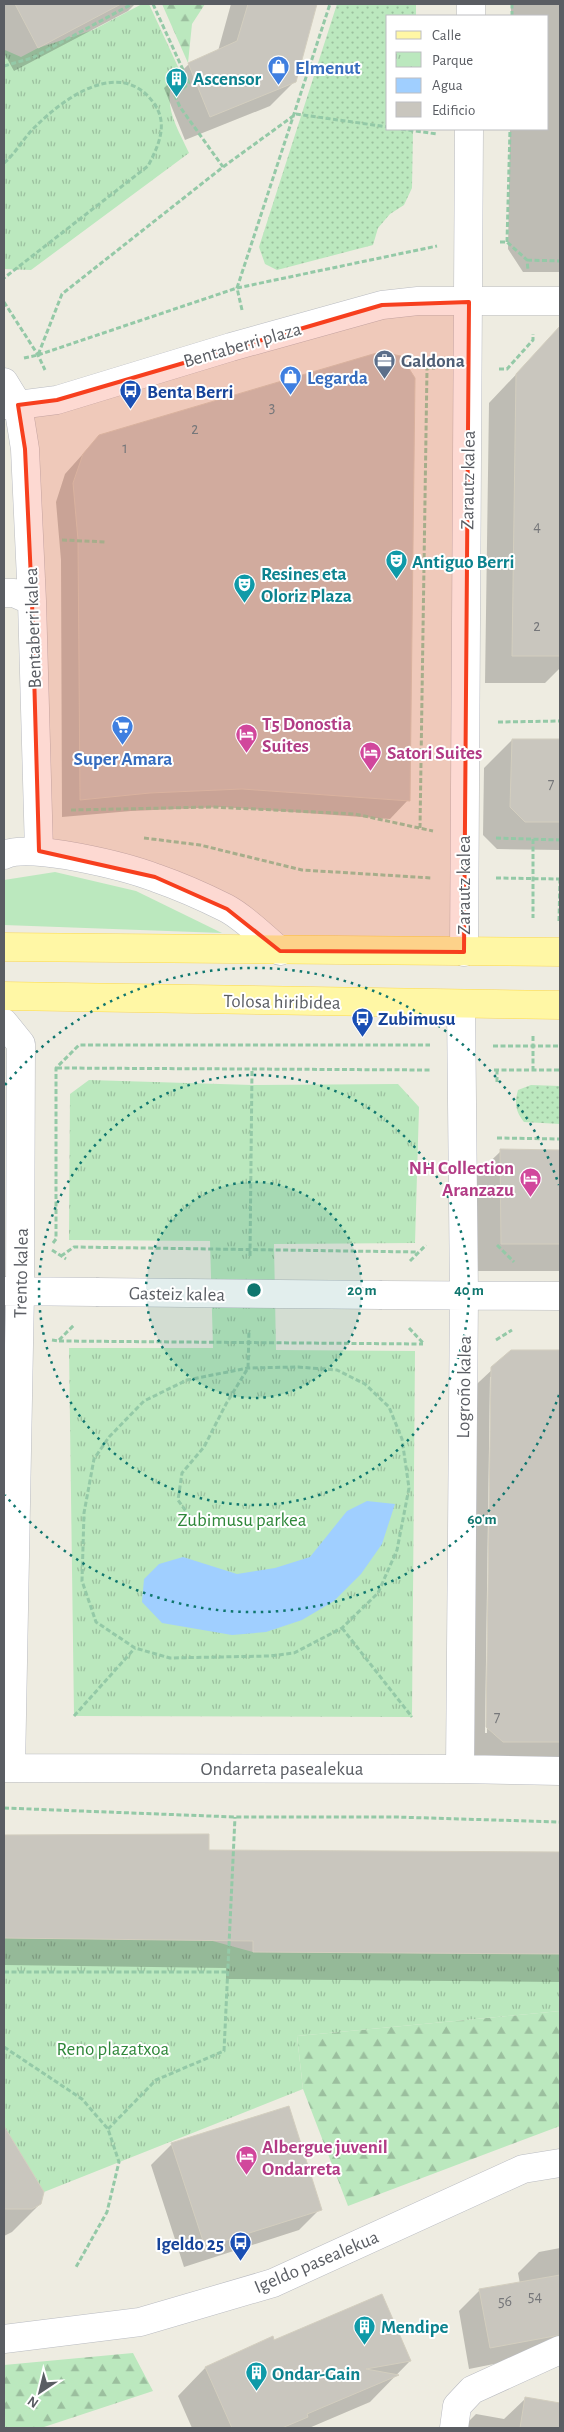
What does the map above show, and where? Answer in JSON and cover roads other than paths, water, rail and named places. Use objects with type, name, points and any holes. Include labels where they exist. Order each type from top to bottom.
[{"type":"main road","points":[[6,947],[560,952]]},
{"type":"main road","name":"Tolosa hiribidea","points":[[4,996],[560,1006]]},
{"type":"street","name":"Zarautz kalea","points":[[458,132],[468,242],[469,302],[463,837],[464,952]]},
{"type":"street","name":"Bentaberri plaza","points":[[11,405],[57,400],[231,347],[382,305],[418,301],[560,301]]},
{"type":"street","points":[[4,382],[11,405]]},
{"type":"street","name":"Bentaberri kalea","points":[[11,405],[24,449],[32,601],[38,851]]},
{"type":"street","points":[[4,593],[14,593],[32,601]]},
{"type":"street","points":[[4,855],[11,852],[38,851],[155,877],[228,909],[280,950]]},
{"type":"street","name":"Logroño kalea","points":[[460,1769],[464,1296],[461,1005]]},
{"type":"street","name":"Trento kalea","points":[[4,1023],[21,1044],[20,1263],[12,1291],[7,1768]]},
{"type":"street","name":"Gasteiz kalea","points":[[12,1291],[560,1296]]},
{"type":"street","name":"Ondarreta pasealekua","points":[[7,1768],[560,1771]]},
{"type":"street","name":"Igeldo pasealekua","points":[[5,2339],[140,2322],[273,2283],[524,2168],[560,2163]]},
{"type":"street","points":[[454,2428],[457,2406],[472,2390],[560,2350]]},
{"type":"water","points":[[367,1501],[395,1504],[382,1544],[361,1574],[334,1601],[302,1620],[266,1632],[232,1635],[162,1623],[142,1602],[144,1579],[159,1564],[183,1557],[237,1574],[275,1568],[310,1557],[347,1511]]},
{"type":"place","name":"Elmenut","points":[[279,86]]},
{"type":"place","name":"Ascensor","points":[[177,97]]},
{"type":"place","name":"Galdona","points":[[385,379]]},
{"type":"place","name":"Legarda","points":[[291,396]]},
{"type":"place","name":"Benta Berri","points":[[131,410]]},
{"type":"place","name":"Antiguo Berri","points":[[396,580]]},
{"type":"place","name":"Resines eta Oloriz Plaza","points":[[245,603]]},
{"type":"place","name":"Super Amara","points":[[123,746]]},
{"type":"place","name":"T5 Donostia Suites","points":[[246,753]]},
{"type":"place","name":"Satori Suites","points":[[371,771]]},
{"type":"place","name":"Zubimusu","points":[[362,1037]]},
{"type":"place","name":"NH Collection Aranzazu","points":[[530,1197]]},
{"type":"place","name":"Albergue juvenil Ondarreta","points":[[246,2176]]},
{"type":"place","name":"Igeldo 25","points":[[240,2262]]},
{"type":"place","name":"Mendipe","points":[[365,2345]]},
{"type":"place","name":"Ondar-Gain","points":[[256,2392]]},
{"type":"park label","name":"Zubimusu parkea","points":[[242,1519]]},
{"type":"park label","name":"Reno plazatxoa","points":[[113,2048]]}]
